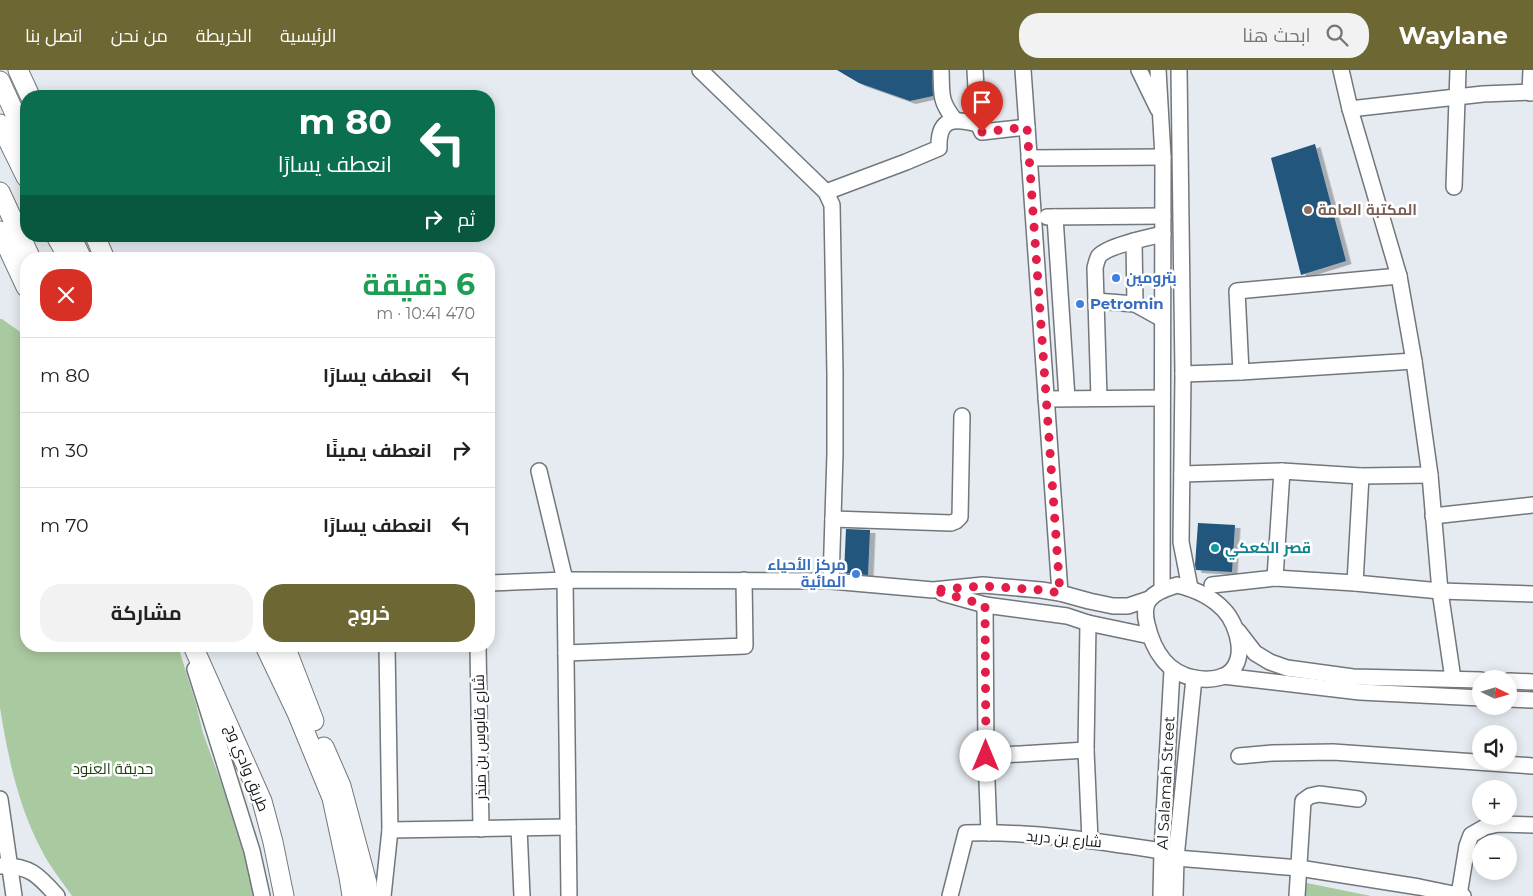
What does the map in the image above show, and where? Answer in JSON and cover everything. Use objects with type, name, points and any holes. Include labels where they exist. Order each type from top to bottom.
[{"type":"main road","points":[[18,70],[27,90]]},
{"type":"main road","points":[[0,81],[20,125]]},
{"type":"main road","points":[[0,124],[20,165]]},
{"type":"main road","points":[[0,192],[20,237]]},
{"type":"main road","points":[[0,231],[20,275]]},
{"type":"main road","name":"طريق وادي وج","points":[[196,652],[262,801],[284,896]]},
{"type":"main road","points":[[268,652],[297,713],[332,798],[352,896]]},
{"type":"main road","points":[[287,652],[341,786],[371,892]]},
{"type":"street","points":[[700,70],[826,192],[832,205],[835,365],[831,581]]},
{"type":"street","points":[[941,70],[942,98],[954,119]]},
{"type":"street","points":[[975,70],[978,124],[982,132],[1027,127]]},
{"type":"street","points":[[1023,70],[1060,593]]},
{"type":"street","points":[[1139,70],[1161,113]]},
{"type":"street","points":[[1158,70],[1163,157],[1162,590]]},
{"type":"street","points":[[1179,70],[1183,374],[1181,542],[1190,588]]},
{"type":"street","points":[[1341,70],[1350,109],[1399,276],[1414,362],[1430,476],[1440,591],[1453,679]]},
{"type":"street","points":[[1454,187],[1458,70]]},
{"type":"street","points":[[1350,109],[1483,94],[1531,92],[1531,70]]},
{"type":"street","points":[[826,192],[940,148],[941,131],[945,124],[954,119],[978,124]]},
{"type":"street","points":[[1030,158],[1163,157]]},
{"type":"street","points":[[1034,218],[1163,216]]},
{"type":"street","points":[[1055,217],[1068,398]]},
{"type":"street","points":[[1099,398],[1095,268],[1099,256],[1106,251],[1134,241],[1163,234]]},
{"type":"street","points":[[1134,241],[1135,304]]},
{"type":"street","points":[[1241,372],[1237,290],[1399,276]]},
{"type":"street","points":[[1096,301],[1135,304],[1162,319]]},
{"type":"street","points":[[1183,374],[1414,362]]},
{"type":"street","points":[[1046,399],[1162,398]]},
{"type":"street","points":[[833,519],[951,523],[956,521],[960,517],[962,416]]},
{"type":"street","points":[[539,471],[565,580],[569,896]]},
{"type":"street","points":[[1182,474],[1282,471],[1361,476],[1430,476]]},
{"type":"street","points":[[1274,578],[1282,471]]},
{"type":"street","points":[[1355,583],[1361,476]]},
{"type":"street","points":[[1433,516],[1533,505]]},
{"type":"street","points":[[1162,527],[1181,527]]},
{"type":"street","points":[[1212,585],[1274,578],[1440,591],[1533,594]]},
{"type":"street","points":[[495,583],[565,580],[744,580],[831,581],[933,590],[983,586],[1041,590],[1113,606],[1128,606],[1149,599],[1162,590],[1177,585],[1190,588],[1210,599],[1224,610],[1255,653],[1270,662],[1287,668],[1353,677],[1472,680]]},
{"type":"street","points":[[566,653],[745,646],[744,580]]},
{"type":"street","points":[[933,590],[985,605],[1067,616],[1088,623],[1150,636]]},
{"type":"street","points":[[1149,599],[1145,614],[1150,636],[1159,656],[1172,670],[1187,677],[1204,680],[1218,679],[1230,673],[1237,665],[1240,651],[1235,626]]},
{"type":"street","points":[[985,605],[986,756],[989,832]]},
{"type":"street","points":[[1088,623],[1086,750],[1090,840]]},
{"type":"street","points":[[190,652],[252,851],[262,896]]},
{"type":"street","points":[[383,896],[390,830],[387,652]]},
{"type":"street","name":"شارع قابوس بن منذر","points":[[478,652],[481,828]]},
{"type":"street","name":"Al Salamah Street","points":[[1161,896],[1172,670]]},
{"type":"street","points":[[1223,676],[1360,692],[1472,698]]},
{"type":"street","name":"Al Salamah Street","points":[[1175,896],[1176,858],[1194,678]]},
{"type":"street","points":[[1518,681],[1533,682]]},
{"type":"street","points":[[1518,699],[1533,700]]},
{"type":"street","points":[[986,756],[1086,750]]},
{"type":"street","points":[[1239,756],[1273,753],[1333,752],[1533,766]]},
{"type":"street","points":[[1297,896],[1303,801],[1310,796],[1319,794],[1358,799]]},
{"type":"street","points":[[0,799],[5,866],[14,896]]},
{"type":"street","points":[[1176,858],[1299,868],[1419,892],[1461,895],[1467,846],[1471,835],[1485,827],[1498,824],[1533,825]]},
{"type":"street","points":[[390,830],[568,827]]},
{"type":"street","points":[[519,828],[522,896]]},
{"type":"street","name":"شارع بن دريد","points":[[950,896],[966,833],[989,832],[1090,840],[1162,852]]},
{"type":"street","points":[[5,866],[25,868],[41,878],[57,896]]},
{"type":"green space","name":"حديقة العنود","points":[[0,319],[2,319],[20,332],[20,652],[180,652],[203,733],[244,855],[254,896],[72,896],[42,851],[26,817],[15,781],[0,708]]},
{"type":"green space","points":[[1307,883],[1371,896],[1299,896],[1300,889]]},
{"type":"building","points":[[837,70],[932,70],[933,96],[910,101],[859,83]]},
{"type":"building","name":"المكتبة العامة","points":[[1315,144],[1346,261],[1301,275],[1271,158]]},
{"type":"building","name":"قصر الكعكي","points":[[1198,523],[1235,525],[1232,572],[1196,570]]},
{"type":"building","points":[[846,529],[870,530],[868,575],[844,573]]},
{"type":"place","name":"المكتبة العامة","points":[[1308,210]]},
{"type":"place","name":"بترومين","points":[[1116,278]]},
{"type":"place","name":"Petromin","points":[[1080,304]]},
{"type":"place","name":"قصر الكعكي","points":[[1215,548]]},
{"type":"place","name":"مركز الأحياء المائية","points":[[856,574]]},
{"type":"route","points":[[982,132],[1027,127],[1060,593],[983,586],[933,590],[985,605],[986,756]]}]
